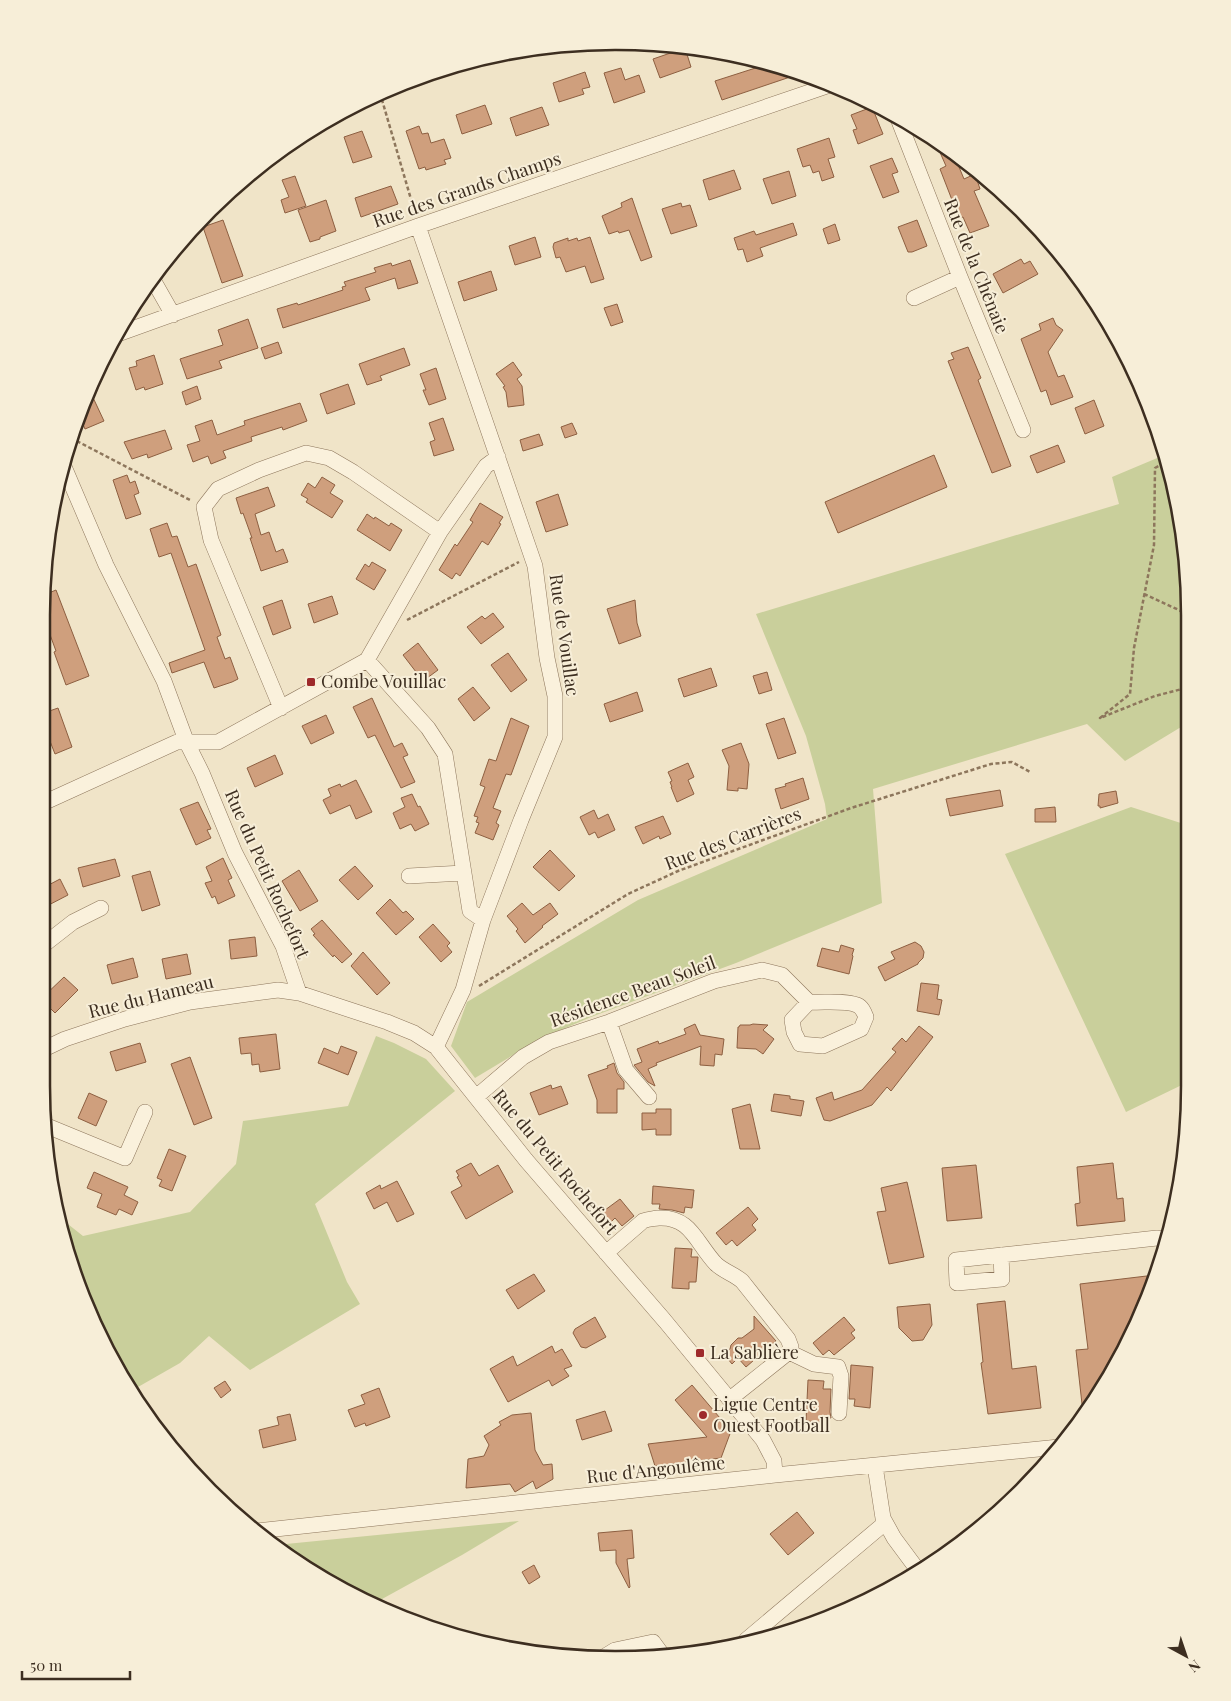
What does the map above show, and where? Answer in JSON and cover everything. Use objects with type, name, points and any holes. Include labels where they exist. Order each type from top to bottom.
[{"type":"street","name":"Rue des Grands Champs","points":[[127,331],[418,226],[820,88]]},
{"type":"street","name":"Rue de la Chênaie","points":[[902,128],[1023,430]]},
{"type":"street","name":"Rue de Vouillac","points":[[418,226],[532,555],[555,696],[555,738],[483,920],[463,990],[436,1047]]},
{"type":"street","points":[[914,298],[960,277]]},
{"type":"street","points":[[156,286],[173,315]]},
{"type":"street","points":[[281,708],[211,540],[204,507],[218,489],[258,470],[306,453],[329,458],[440,532]]},
{"type":"street","points":[[50,800],[177,742],[218,742],[367,660],[440,532],[486,466],[498,457]]},
{"type":"street","name":"Rue du Petit Rochefort","points":[[67,478],[106,565],[164,681],[187,743],[202,773],[235,853],[282,946],[299,993],[387,1022],[414,1033],[436,1047],[526,1160],[763,1440],[774,1461],[775,1475]]},
{"type":"street","points":[[367,660],[428,728],[445,754],[470,911],[483,920]]},
{"type":"street","points":[[409,876],[463,873]]},
{"type":"street","points":[[50,940],[73,922],[100,908]]},
{"type":"street","name":"Résidence Beau Soleil","points":[[476,1097],[523,1057],[549,1042],[609,1022],[714,981],[762,970],[782,975],[809,1002]]},
{"type":"street","name":"Rue du Hameau","points":[[50,1047],[66,1039],[125,1018],[190,1002],[278,990],[299,993]]},
{"type":"street","points":[[809,1002],[857,1004],[862,1008],[866,1017],[861,1029],[823,1046],[800,1044],[794,1032],[792,1020],[809,1002]]},
{"type":"street","points":[[609,1022],[626,1070],[649,1098]]},
{"type":"street","points":[[52,1128],[125,1158],[145,1112]]},
{"type":"street","points":[[606,1253],[643,1221],[648,1219],[675,1219],[682,1222],[716,1264],[742,1281],[788,1339],[791,1347],[789,1352],[730,1399]]},
{"type":"street","points":[[1001,1256],[1160,1239]]},
{"type":"street","points":[[789,1352],[814,1364],[838,1367],[842,1376],[839,1413]]},
{"type":"street","name":"Rue d'Angoulême","points":[[266,1530],[775,1475],[1049,1448]]},
{"type":"street","points":[[875,1466],[882,1518],[914,1565]]},
{"type":"street","points":[[753,1634],[886,1523]]},
{"type":"street","points":[[613,1651],[653,1642],[658,1649]]},
{"type":"path","points":[[382,100],[418,226]]},
{"type":"path","points":[[78,441],[204,507]]},
{"type":"path","points":[[1161,465],[1154,468],[1154,545],[1134,648],[1130,694],[1100,718],[1155,696],[1181,689]]},
{"type":"path","points":[[382,632],[532,555]]},
{"type":"path","points":[[1144,594],[1181,611]]},
{"type":"path","name":"Rue des Carrières","points":[[463,990],[478,987],[628,894],[678,871],[852,808],[991,764],[1012,762],[1030,772]]},
{"type":"green space","points":[[1158,458],[1162,469],[1170,505],[1180,579],[1181,727],[1125,761],[1087,724],[873,789],[882,903],[736,963],[591,1017],[538,1040],[475,1078],[451,1046],[467,1002],[638,900],[827,819],[825,804],[806,736],[756,614],[1119,504],[1112,477]]},
{"type":"green space","points":[[1131,807],[1181,823],[1181,1085],[1126,1112],[1005,854]]},
{"type":"green space","points":[[376,1036],[426,1059],[455,1091],[315,1204],[347,1282],[360,1304],[250,1370],[209,1336],[180,1363],[137,1387],[108,1336],[93,1302],[67,1223],[83,1236],[190,1212],[236,1164],[243,1121],[348,1106]]},
{"type":"green space","points":[[519,1521],[381,1600],[333,1575],[301,1556],[286,1544]]},
{"type":"building","points":[[670,53],[687,55],[691,67],[660,78],[653,59]]},
{"type":"building","points":[[621,68],[625,80],[639,75],[645,92],[614,103],[604,73]]},
{"type":"building","points":[[756,68],[789,77],[722,100],[715,81]]},
{"type":"building","points":[[585,72],[590,87],[582,89],[584,94],[559,102],[553,83]]},
{"type":"building","points":[[485,105],[492,124],[462,134],[456,115]]},
{"type":"building","points":[[542,107],[549,125],[516,136],[510,118]]},
{"type":"building","points":[[867,109],[874,113],[883,134],[858,144],[853,130],[857,129],[851,115]]},
{"type":"building","points":[[419,126],[422,134],[428,133],[431,143],[444,139],[451,158],[444,160],[446,164],[426,170],[425,167],[419,169],[406,131]]},
{"type":"building","points":[[362,131],[372,157],[353,163],[344,137]]},
{"type":"building","points":[[829,138],[835,157],[828,159],[834,177],[822,181],[819,171],[813,173],[810,165],[803,167],[797,149]]},
{"type":"building","points":[[940,152],[959,166],[964,179],[971,176],[977,181],[980,189],[974,191],[989,226],[970,233],[963,217],[959,218],[940,169],[946,166]]},
{"type":"building","points":[[892,158],[898,172],[892,174],[899,192],[883,198],[870,166]]},
{"type":"building","points":[[734,170],[741,189],[709,200],[703,180]]},
{"type":"building","points":[[789,171],[796,196],[772,204],[763,179]]},
{"type":"building","points":[[295,176],[306,206],[285,213],[281,200],[289,197],[282,180]]},
{"type":"building","points":[[391,186],[398,204],[361,217],[355,198]]},
{"type":"building","points":[[632,198],[652,257],[641,261],[629,230],[609,234],[602,216],[622,207],[621,203]]},
{"type":"building","points":[[326,200],[336,231],[310,242],[298,210]]},
{"type":"building","points":[[681,203],[682,207],[690,205],[697,226],[671,234],[662,209]]},
{"type":"building","points":[[223,220],[243,276],[222,283],[204,229],[207,226]]},
{"type":"building","points":[[917,220],[927,246],[908,252],[898,227]]},
{"type":"building","points":[[793,223],[797,235],[760,248],[763,256],[747,262],[743,249],[738,250],[734,238],[754,231],[756,235]]},
{"type":"building","points":[[835,224],[840,240],[828,244],[823,229]]},
{"type":"building","points":[[535,237],[541,257],[515,265],[509,246]]},
{"type":"building","points":[[590,237],[604,279],[591,283],[585,266],[566,272],[560,257],[556,258],[553,247],[554,243],[568,238],[568,241],[577,238],[578,241]]},
{"type":"building","points":[[1021,259],[1024,264],[1030,261],[1038,274],[1003,293],[993,274]]},
{"type":"building","points":[[410,260],[418,283],[398,289],[395,278],[365,288],[370,300],[283,328],[277,309],[297,303],[298,305],[343,290],[342,287],[346,286],[344,282],[376,272],[374,268],[391,263],[392,266]]},
{"type":"building","points":[[491,271],[497,290],[464,301],[458,282]]},
{"type":"building","points":[[617,304],[623,322],[611,326],[604,308]]},
{"type":"building","points":[[1053,318],[1056,325],[1063,330],[1048,352],[1058,377],[1064,375],[1073,397],[1051,405],[1046,390],[1041,392],[1021,339],[1041,330],[1039,324]]},
{"type":"building","points":[[248,319],[258,348],[219,361],[222,368],[187,379],[180,359],[223,345],[218,330]]},
{"type":"building","points":[[278,342],[282,353],[265,359],[261,348]]},
{"type":"building","points":[[968,347],[981,378],[978,380],[1011,466],[992,473],[948,361],[954,359],[951,353]]},
{"type":"building","points":[[404,348],[410,365],[380,376],[382,380],[367,385],[359,364]]},
{"type":"building","points":[[154,355],[163,384],[145,390],[144,387],[136,390],[129,368],[137,366],[136,361]]},
{"type":"building","points":[[513,362],[522,375],[517,379],[522,386],[524,405],[508,407],[506,392],[503,387],[505,386],[496,374]]},
{"type":"building","points":[[436,368],[446,399],[429,405],[423,390],[426,390],[420,374]]},
{"type":"building","points":[[348,384],[355,404],[327,414],[320,394]]},
{"type":"building","points":[[197,386],[201,399],[186,405],[182,392]]},
{"type":"building","points":[[93,398],[104,421],[85,429],[83,425]]},
{"type":"building","points":[[1094,400],[1104,426],[1085,434],[1075,408]]},
{"type":"building","points":[[300,403],[307,421],[283,430],[282,427],[251,437],[252,441],[223,451],[226,458],[211,464],[208,456],[193,462],[187,445],[200,441],[195,426],[212,420],[217,435],[245,425],[244,421]]},
{"type":"building","points":[[443,418],[454,450],[434,456],[430,442],[435,440],[429,423]]},
{"type":"building","points":[[572,423],[577,434],[565,438],[561,427]]},
{"type":"building","points":[[165,430],[172,449],[148,458],[147,454],[132,459],[124,442]]},
{"type":"building","points":[[539,434],[543,445],[523,451],[520,440]]},
{"type":"building","points":[[1058,445],[1065,462],[1037,473],[1030,456]]},
{"type":"building","points":[[934,455],[947,487],[838,533],[825,502]]},
{"type":"building","points":[[127,475],[130,483],[135,481],[139,493],[134,495],[141,514],[126,519],[113,480]]},
{"type":"building","points":[[322,477],[335,485],[330,493],[343,501],[332,518],[306,502],[308,499],[301,495],[308,483],[315,488]]},
{"type":"building","points":[[268,487],[275,506],[255,514],[261,535],[269,532],[276,552],[283,549],[288,562],[261,571],[250,538],[252,538],[236,498]]},
{"type":"building","points":[[558,494],[568,525],[546,532],[536,502]]},
{"type":"building","points":[[480,503],[503,517],[499,523],[501,524],[488,545],[482,541],[460,576],[456,573],[452,579],[439,570],[455,544],[457,546],[473,522],[470,520]]},
{"type":"building","points":[[367,514],[389,526],[391,523],[402,530],[390,551],[357,530]]},
{"type":"building","points":[[167,523],[172,537],[177,536],[188,567],[196,564],[221,635],[217,637],[225,659],[230,657],[238,679],[232,682],[214,688],[204,662],[172,673],[169,663],[205,650],[171,553],[159,557],[150,529]]},
{"type":"building","points":[[372,562],[386,570],[374,590],[356,579],[365,564],[369,567]]},
{"type":"building","points":[[56,590],[89,676],[66,685],[50,635],[51,592]]},
{"type":"building","points":[[332,596],[338,614],[314,623],[308,604]]},
{"type":"building","points":[[282,600],[291,628],[273,635],[263,607]]},
{"type":"building","points":[[635,600],[637,623],[641,636],[619,644],[607,609]]},
{"type":"building","points":[[493,613],[504,627],[481,644],[467,627],[482,616],[485,619]]},
{"type":"building","points":[[418,643],[438,670],[423,681],[403,655]]},
{"type":"building","points":[[508,653],[527,680],[511,692],[491,665]]},
{"type":"building","points":[[711,668],[717,686],[684,697],[678,679]]},
{"type":"building","points":[[767,672],[772,690],[759,694],[753,676]]},
{"type":"building","points":[[473,687],[490,708],[474,721],[458,699]]},
{"type":"building","points":[[637,692],[643,711],[610,722],[604,704]]},
{"type":"building","points":[[372,698],[394,747],[402,743],[408,755],[403,757],[415,782],[401,788],[375,735],[368,738],[353,707]]},
{"type":"building","points":[[58,708],[72,747],[55,754],[50,741],[50,711]]},
{"type":"building","points":[[326,715],[334,733],[311,744],[302,726]]},
{"type":"building","points":[[511,718],[529,726],[511,775],[506,774],[493,808],[501,811],[496,823],[499,825],[493,840],[475,833],[479,823],[476,822],[478,817],[474,816],[485,787],[480,785],[489,759],[496,761]]},
{"type":"building","points":[[784,718],[796,753],[778,759],[766,724]]},
{"type":"building","points":[[741,743],[749,764],[747,789],[738,788],[738,791],[727,790],[729,766],[722,750]]},
{"type":"building","points":[[275,755],[283,774],[255,787],[247,768]]},
{"type":"building","points":[[688,763],[694,777],[688,780],[694,794],[677,802],[668,772]]},
{"type":"building","points":[[803,778],[809,799],[781,809],[775,789]]},
{"type":"building","points":[[356,780],[372,812],[356,819],[350,805],[330,814],[323,800],[331,796],[328,789],[340,784],[341,787]]},
{"type":"building","points":[[1000,790],[1003,806],[950,816],[946,799]]},
{"type":"building","points":[[1116,791],[1118,803],[1100,808],[1098,806],[1099,794]]},
{"type":"building","points":[[412,794],[429,824],[415,831],[411,824],[400,829],[393,813],[405,807],[401,798]]},
{"type":"building","points":[[198,802],[211,829],[207,830],[211,838],[196,845],[180,809]]},
{"type":"building","points":[[1055,807],[1056,822],[1035,822],[1035,809]]},
{"type":"building","points":[[594,810],[598,819],[608,814],[615,830],[598,838],[595,832],[589,835],[580,817]]},
{"type":"building","points":[[663,816],[671,834],[660,839],[659,836],[643,844],[635,827]]},
{"type":"building","points":[[550,850],[575,876],[559,891],[533,867]]},
{"type":"building","points":[[223,858],[232,878],[228,880],[235,896],[218,904],[215,896],[212,898],[205,883],[212,881],[206,867]]},
{"type":"building","points":[[115,859],[120,876],[83,887],[78,868]]},
{"type":"building","points":[[355,866],[373,886],[358,900],[339,880]]},
{"type":"building","points":[[299,870],[318,901],[300,911],[282,881]]},
{"type":"building","points":[[150,871],[160,905],[142,911],[132,876]]},
{"type":"building","points":[[60,879],[68,895],[50,904],[50,884]]},
{"type":"building","points":[[390,899],[403,913],[406,911],[414,919],[396,935],[376,913]]},
{"type":"building","points":[[522,903],[533,915],[550,903],[558,914],[542,926],[525,943],[516,931],[518,929],[507,916]]},
{"type":"building","points":[[322,920],[352,954],[342,963],[334,955],[333,957],[313,935],[315,934],[311,929]]},
{"type":"building","points":[[433,924],[450,943],[447,946],[452,952],[441,962],[419,937]]},
{"type":"building","points":[[255,937],[257,956],[231,959],[229,940]]},
{"type":"building","points":[[915,942],[921,946],[924,952],[923,958],[918,964],[885,981],[878,967],[895,959],[891,952]]},
{"type":"building","points":[[841,945],[854,949],[849,974],[817,966],[822,948],[839,952]]},
{"type":"building","points":[[363,952],[390,983],[377,995],[351,966]]},
{"type":"building","points":[[187,954],[191,974],[166,979],[162,959]]},
{"type":"building","points":[[133,958],[138,977],[112,984],[107,965]]},
{"type":"building","points":[[64,977],[78,990],[55,1013],[50,1008],[50,990]]},
{"type":"building","points":[[921,983],[939,985],[937,999],[942,1000],[939,1015],[917,1011]]},
{"type":"building","points":[[695,1024],[700,1035],[724,1039],[722,1055],[715,1054],[714,1066],[700,1065],[701,1046],[656,1063],[657,1065],[648,1069],[655,1086],[648,1082],[634,1065],[642,1062],[637,1049],[658,1041],[659,1044],[686,1034],[684,1029]]},
{"type":"building","points":[[740,1025],[768,1025],[763,1030],[774,1039],[763,1054],[756,1049],[737,1048],[738,1027]]},
{"type":"building","points":[[919,1026],[933,1037],[891,1091],[887,1087],[872,1105],[830,1121],[824,1120],[816,1098],[832,1092],[834,1100],[862,1090],[896,1052],[892,1049],[902,1038],[906,1042]]},
{"type":"building","points":[[276,1034],[280,1069],[260,1072],[259,1064],[252,1065],[251,1053],[241,1054],[239,1038]]},
{"type":"building","points":[[140,1043],[146,1062],[116,1071],[110,1052]]},
{"type":"building","points":[[341,1046],[357,1052],[348,1075],[318,1063],[324,1048],[338,1054]]},
{"type":"building","points":[[190,1057],[212,1118],[194,1125],[171,1064]]},
{"type":"building","points":[[614,1063],[617,1073],[624,1082],[624,1089],[617,1089],[617,1113],[597,1113],[597,1100],[588,1075],[608,1068],[607,1066]]},
{"type":"building","points":[[551,1085],[552,1089],[561,1086],[568,1104],[539,1115],[530,1093]]},
{"type":"building","points":[[89,1093],[107,1101],[96,1126],[78,1118]]},
{"type":"building","points":[[774,1094],[790,1096],[790,1099],[804,1101],[801,1116],[771,1111]]},
{"type":"building","points":[[750,1104],[760,1149],[740,1149],[732,1109]]},
{"type":"building","points":[[656,1109],[671,1109],[671,1135],[656,1135],[656,1129],[642,1130],[642,1113],[656,1113]]},
{"type":"building","points":[[169,1149],[186,1156],[172,1191],[159,1186],[162,1180],[157,1178]]},
{"type":"building","points":[[471,1163],[479,1176],[498,1165],[513,1192],[466,1219],[451,1192],[462,1186],[456,1171]]},
{"type":"building","points":[[1113,1163],[1117,1199],[1123,1198],[1125,1221],[1077,1226],[1075,1204],[1080,1203],[1077,1167]]},
{"type":"building","points":[[976,1165],[982,1218],[947,1221],[942,1168]]},
{"type":"building","points":[[94,1172],[128,1187],[124,1195],[138,1202],[132,1215],[119,1209],[116,1215],[97,1207],[102,1194],[87,1188]]},
{"type":"building","points":[[397,1181],[414,1214],[397,1222],[387,1202],[374,1209],[366,1193],[380,1185],[381,1189]]},
{"type":"building","points":[[907,1182],[924,1257],[889,1264],[877,1212],[886,1211],[881,1188]]},
{"type":"building","points":[[653,1186],[694,1190],[692,1208],[685,1207],[684,1213],[659,1209],[660,1204],[652,1204]]},
{"type":"building","points":[[620,1199],[634,1216],[622,1226],[615,1218],[609,1224],[601,1213]]},
{"type":"building","points":[[748,1207],[758,1219],[752,1225],[756,1230],[737,1246],[732,1240],[726,1245],[716,1233]]},
{"type":"building","points":[[675,1248],[692,1249],[691,1257],[698,1257],[696,1282],[689,1282],[689,1289],[672,1288]]},
{"type":"building","points":[[534,1274],[545,1291],[518,1309],[506,1290]]},
{"type":"building","points":[[1148,1276],[1123,1336],[1082,1404],[1076,1350],[1088,1349],[1080,1284]]},
{"type":"building","points":[[1005,1301],[1012,1369],[1036,1366],[1041,1408],[988,1414],[981,1363],[983,1362],[977,1304]]},
{"type":"building","points":[[930,1304],[932,1325],[923,1340],[912,1341],[899,1328],[897,1307]]},
{"type":"building","points":[[754,1316],[776,1341],[746,1367],[738,1358],[732,1364],[724,1354],[738,1338],[742,1338],[754,1329]]},
{"type":"building","points":[[595,1317],[606,1337],[586,1348],[581,1347],[573,1333],[575,1329]]},
{"type":"building","points":[[844,1317],[855,1330],[851,1333],[855,1338],[834,1355],[829,1350],[823,1355],[813,1343]]},
{"type":"building","points":[[552,1346],[555,1353],[562,1349],[572,1366],[564,1369],[569,1376],[552,1386],[549,1380],[508,1402],[490,1369],[513,1356],[517,1366]]},
{"type":"building","points":[[851,1365],[873,1367],[870,1408],[854,1406],[855,1399],[849,1399]]},
{"type":"building","points":[[808,1380],[824,1381],[823,1389],[831,1389],[831,1418],[822,1417],[821,1422],[806,1421]]},
{"type":"building","points":[[225,1381],[231,1390],[221,1398],[214,1388]]},
{"type":"building","name":"Ligue Centre Ouest Football","points":[[692,1385],[731,1431],[721,1458],[655,1466],[648,1444],[707,1437],[675,1400]]},
{"type":"building","points":[[379,1388],[390,1417],[366,1426],[365,1423],[355,1427],[348,1410],[365,1404],[361,1395]]},
{"type":"building","points":[[605,1411],[612,1431],[582,1440],[576,1420]]},
{"type":"building","points":[[531,1413],[535,1450],[543,1465],[552,1464],[553,1479],[536,1489],[533,1481],[515,1492],[510,1484],[466,1488],[468,1459],[484,1456],[489,1445],[484,1436],[501,1425],[499,1422],[512,1415]]},
{"type":"building","points":[[290,1414],[296,1440],[263,1448],[259,1430],[279,1425],[277,1417]]},
{"type":"building","points":[[797,1512],[814,1533],[788,1555],[770,1534]]},
{"type":"building","points":[[632,1530],[634,1558],[627,1559],[629,1588],[616,1563],[616,1550],[600,1551],[598,1533]]},
{"type":"building","points":[[534,1565],[540,1577],[529,1584],[522,1572]]},
{"type":"place","name":"Combe Vouillac","points":[[311,682]]},
{"type":"place","name":"La Sablière","points":[[700,1353]]},
{"type":"place","name":"Ligue Centre Ouest Football","points":[[703,1415]]}]
